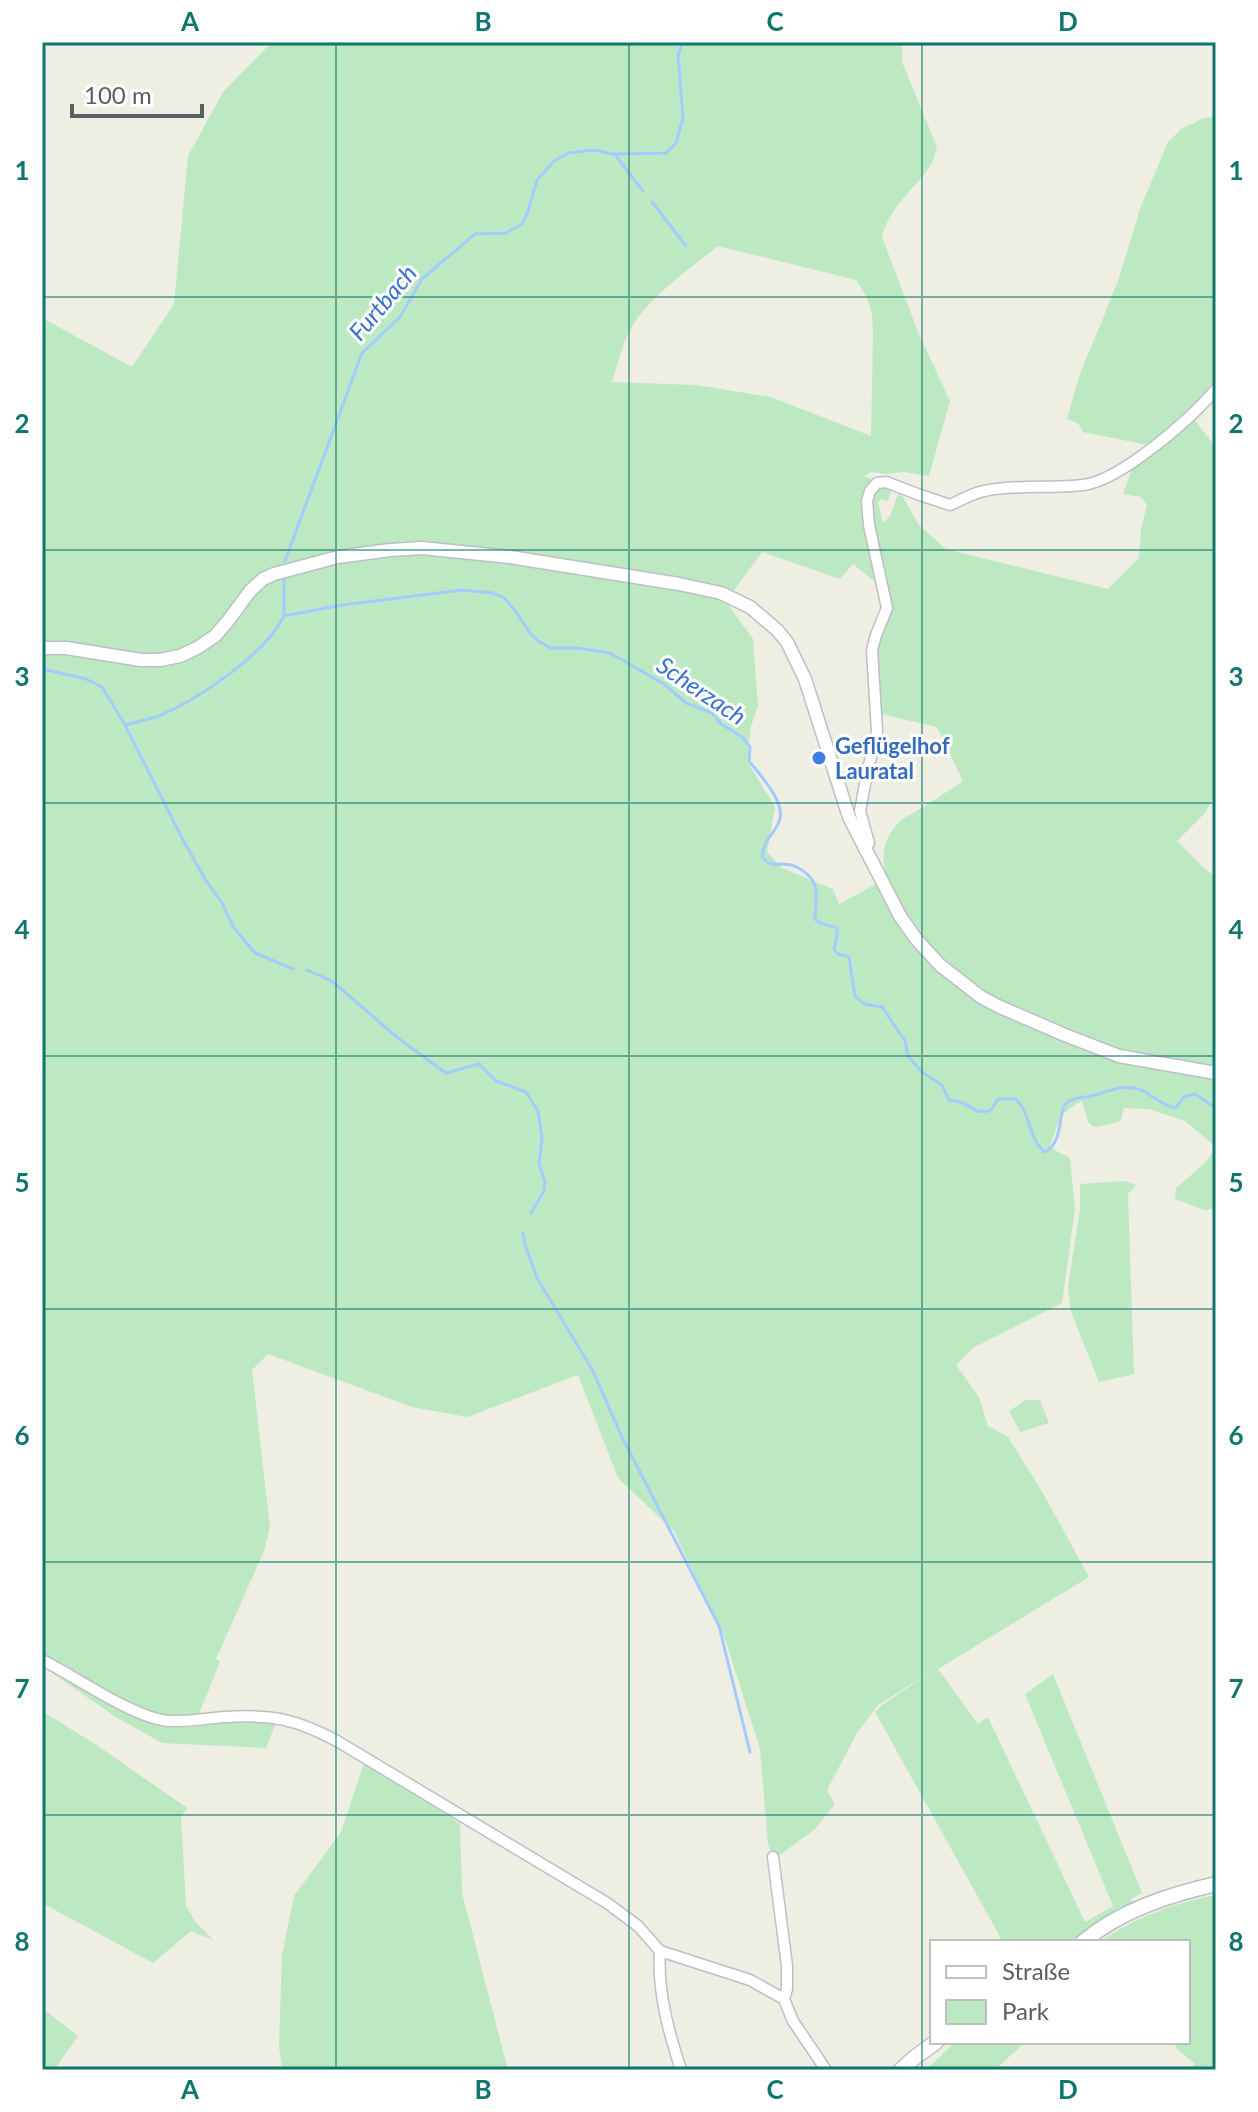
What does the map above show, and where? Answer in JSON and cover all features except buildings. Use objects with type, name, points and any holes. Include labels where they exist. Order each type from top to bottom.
[{"type":"main road","points":[[1086,1940],[1140,1907],[1216,1884]]},
{"type":"main road","points":[[901,2070],[933,2044]]},
{"type":"street","points":[[864,849],[869,843],[860,811],[877,731],[872,650],[887,608],[869,525],[867,501],[870,491],[877,483],[886,482],[950,505],[982,491],[1086,485],[1126,468],[1201,407],[1216,389]]},
{"type":"street","points":[[42,648],[66,648],[141,660],[180,656],[215,636],[263,579],[338,557],[390,550],[422,548],[510,557],[721,593],[750,607],[787,642],[805,679],[849,817],[864,849],[900,916],[940,965],[981,997],[1026,1019],[1119,1056],[1216,1073]]},
{"type":"street","points":[[42,1660],[152,1717],[169,1721],[261,1716],[281,1718],[313,1728],[607,1903],[638,1926],[660,1951],[750,1980],[784,1999],[793,2021],[826,2070]]},
{"type":"street","points":[[773,1857],[787,1966],[784,1999]]},
{"type":"street","points":[[660,1951],[659,1969],[665,2009],[681,2070]]},
{"type":"green space","points":[[272,42],[902,42],[902,62],[937,147],[930,166],[896,208],[882,237],[918,332],[950,401],[929,476],[871,472],[864,476],[892,490],[887,501],[881,499],[878,502],[883,523],[890,516],[898,494],[903,497],[919,525],[946,549],[1108,589],[1139,558],[1147,505],[1141,497],[1123,494],[1133,466],[1194,419],[1216,448],[1216,792],[1205,813],[1177,841],[1216,876],[1216,1147],[1185,1121],[1149,1109],[1124,1108],[1121,1121],[1097,1127],[1087,1119],[1082,1101],[1067,1110],[1049,1147],[1070,1158],[1075,1209],[1062,1303],[973,1348],[956,1365],[979,1397],[988,1426],[1008,1437],[1089,1577],[938,1669],[978,1724],[988,1717],[1085,1922],[1113,1906],[1025,1694],[1053,1674],[1142,1893],[1131,1899],[1133,1905],[1079,1940],[1002,1940],[875,1712],[931,1672],[878,1705],[857,1733],[827,1790],[835,1804],[815,1829],[773,1857],[768,1844],[760,1749],[726,1642],[674,1531],[618,1478],[578,1375],[467,1417],[412,1407],[268,1354],[252,1370],[270,1527],[264,1551],[216,1659],[220,1662],[198,1716],[179,1717],[145,1710],[42,1657],[42,318],[132,367],[174,304],[188,156],[223,92]],"holes":[[[718,246],[856,280],[872,313],[871,436],[771,397],[696,385],[612,382],[627,337],[642,312]],[[762,552],[840,579],[853,564],[885,590],[876,634],[881,714],[937,727],[963,781],[901,821],[888,837],[884,852],[888,882],[923,939],[878,883],[839,904],[833,889],[782,868],[767,852],[775,807],[747,761],[751,726],[758,706],[753,639],[726,602],[681,587],[732,593]]]},
{"type":"green space","points":[[1216,116],[1216,378],[1199,399],[1148,445],[1083,432],[1078,423],[1067,419],[1080,373],[1119,278],[1140,209],[1168,142],[1181,129]]},
{"type":"green space","points":[[1216,1147],[1216,1208],[1205,1210],[1175,1199],[1176,1188],[1205,1163]]},
{"type":"green space","points":[[1124,1181],[1136,1185],[1128,1194],[1134,1374],[1099,1382],[1071,1312],[1068,1287],[1080,1209],[1080,1184]]},
{"type":"green space","points":[[1026,1400],[1040,1400],[1049,1423],[1020,1432],[1009,1411]]},
{"type":"green space","points":[[42,1664],[161,1722],[277,1720],[266,1748],[162,1743],[116,1717]]},
{"type":"green space","points":[[42,1711],[187,1808],[181,1817],[186,1906],[213,1940],[191,1931],[153,1963],[42,1903]]},
{"type":"green space","points":[[365,1760],[460,1824],[462,1893],[508,2070],[282,2070],[279,2046],[282,1955],[294,1896],[341,1832]]},
{"type":"green space","points":[[1216,1895],[1216,2070],[1187,2070],[1195,2064],[1174,2044],[1190,2044],[1190,1940],[1103,1940],[1127,1925],[1186,1902]]},
{"type":"green space","points":[[42,2008],[78,2036],[54,2070],[42,2070]]},
{"type":"green space","points":[[955,2044],[1023,2044],[995,2070],[926,2070]]},
{"type":"waterway","name":"Furtbach","points":[[285,561],[362,353],[400,317],[422,279],[475,234],[506,233],[522,224],[537,180],[554,161],[569,153],[593,150],[614,154],[666,153],[676,143],[683,118],[678,55],[683,42]]},
{"type":"waterway","points":[[616,156],[643,191]]},
{"type":"waterway","points":[[652,202],[686,246]]},
{"type":"waterway","name":"Furtbach","points":[[284,579],[284,615]]},
{"type":"waterway","name":"Scherzach","points":[[42,669],[86,679],[102,687],[125,725],[172,710],[228,675],[262,646],[284,616],[342,605],[462,590],[493,593],[504,598],[538,641],[551,648],[610,653],[664,684],[686,703],[712,713],[721,724],[742,737],[750,747],[749,761],[779,806],[779,822],[762,856],[771,864],[795,866],[812,879],[816,893],[815,919],[837,928],[834,949],[838,954],[849,957],[855,996],[864,1004],[882,1007],[905,1041],[908,1056],[922,1072],[942,1085],[949,1100],[981,1112],[991,1110],[998,1099],[1016,1099],[1035,1140],[1045,1152],[1056,1140],[1065,1105],[1077,1098],[1127,1087],[1141,1090],[1175,1108],[1184,1097],[1195,1094],[1216,1108]]},
{"type":"waterway","points":[[125,725],[183,840],[234,928],[255,953],[293,969]]},
{"type":"waterway","points":[[307,970],[332,981],[399,1039],[446,1073],[479,1064],[496,1081],[526,1092],[538,1111],[542,1138],[539,1164],[545,1181],[544,1191],[531,1213]]},
{"type":"waterway","points":[[523,1233],[537,1278],[593,1371],[621,1435],[719,1626],[750,1752]]},
{"type":"place","name":"Geflügelhof Lauratal","points":[[819,758]]}]
